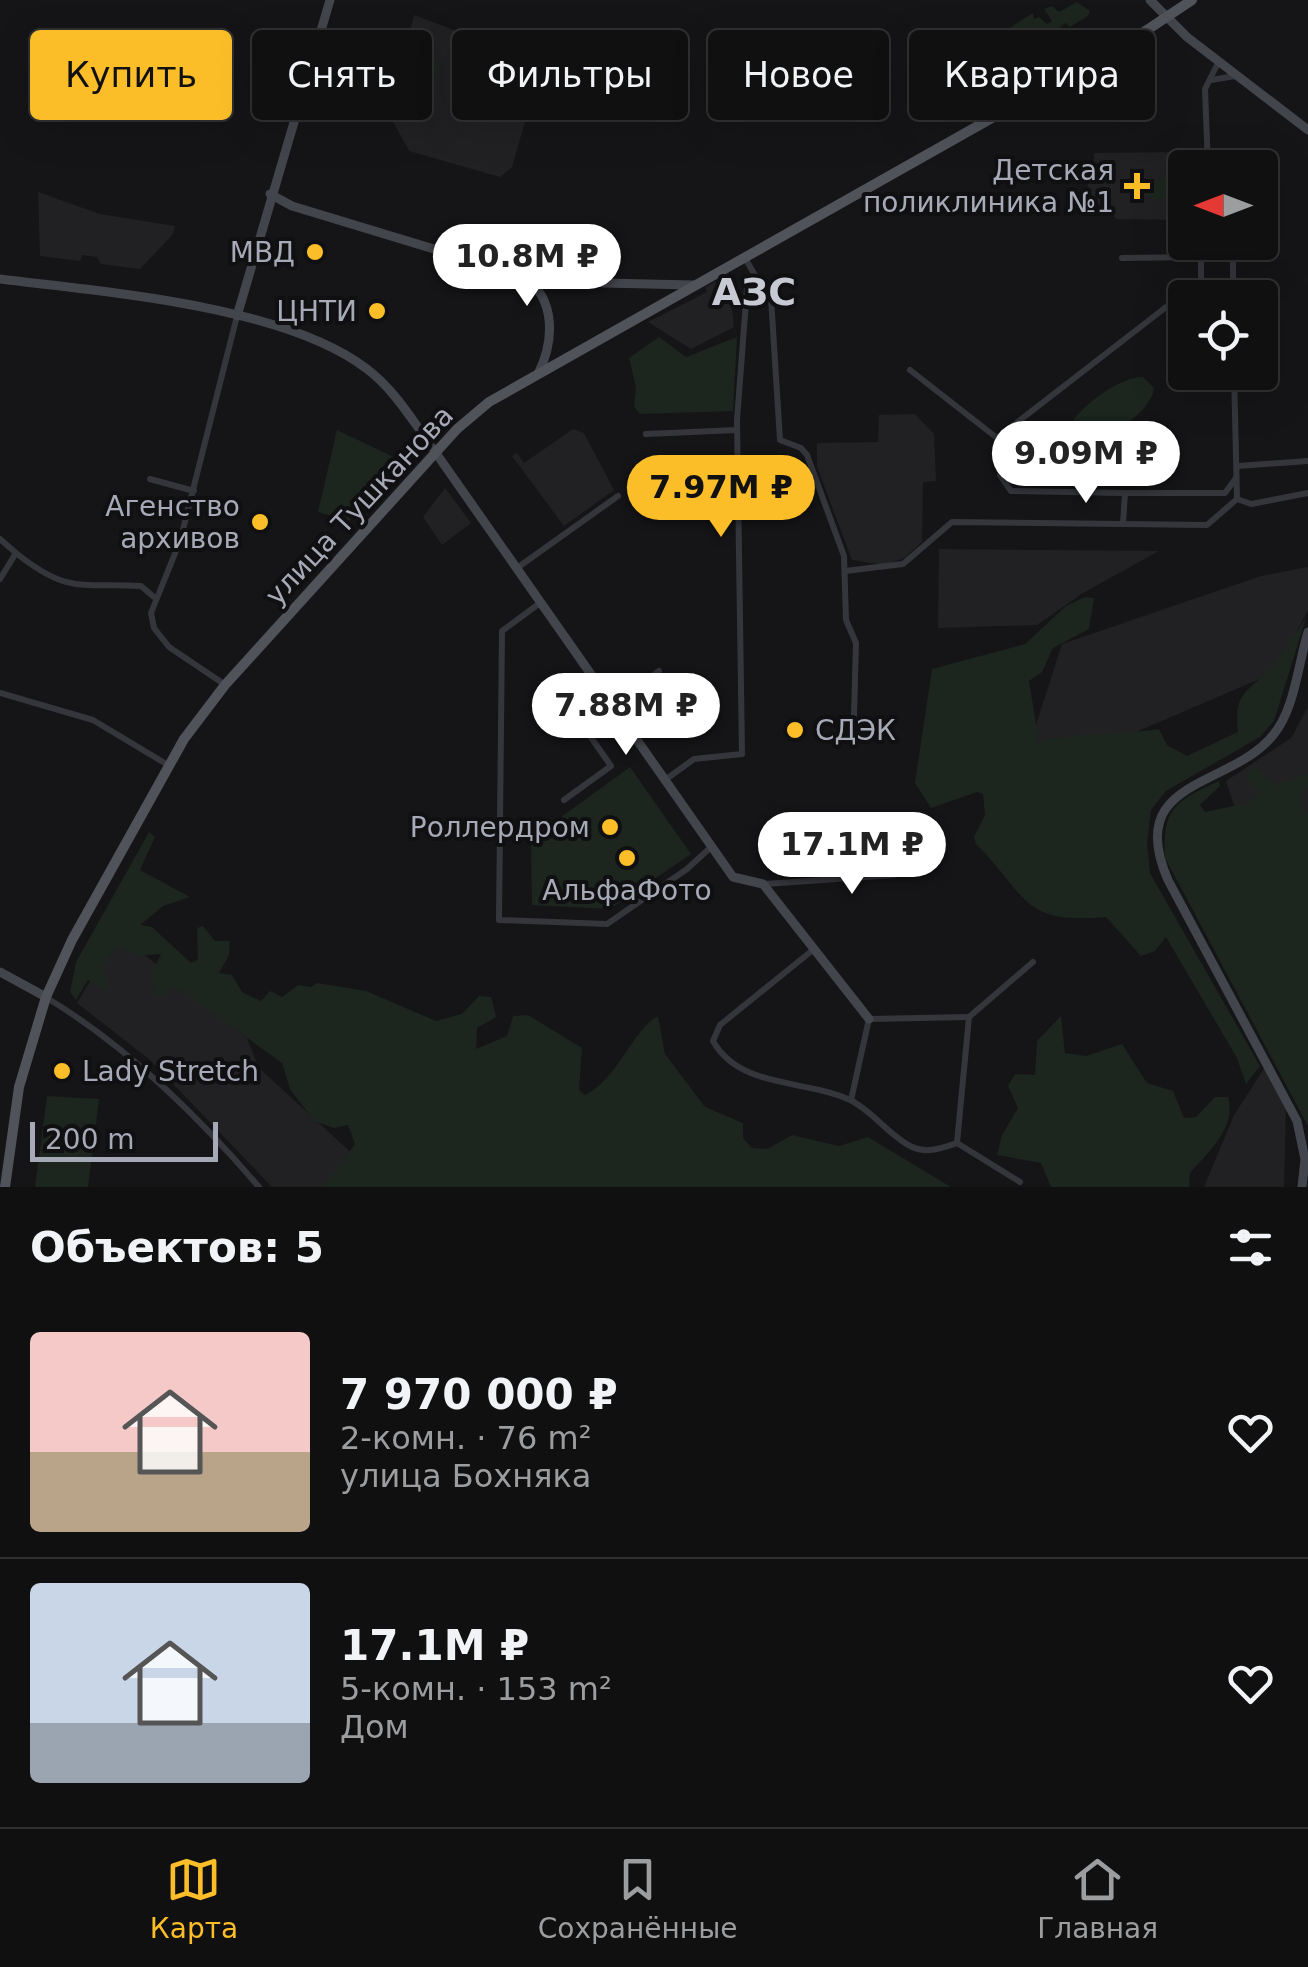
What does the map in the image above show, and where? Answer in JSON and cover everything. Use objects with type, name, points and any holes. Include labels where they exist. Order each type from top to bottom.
[{"type":"main road","points":[[237,316],[330,0]]},
{"type":"main road","points":[[1150,0],[1218,63],[1308,130]]},
{"type":"main road","name":"улица Тушканова","points":[[4,1187],[19,1087],[46,997],[168,765],[196,720],[226,685],[475,412],[1167,18],[1192,0]]},
{"type":"main road","points":[[270,194],[292,206],[519,274],[542,293],[550,350],[538,375]]},
{"type":"main road","points":[[483,262],[594,282],[696,285]]},
{"type":"main road","points":[[0,278],[237,316],[314,341],[366,368],[400,402],[733,877],[764,884],[869,1019]]},
{"type":"main road","points":[[1302,1187],[1304,1147],[1297,1121],[1168,880],[1157,840],[1162,815],[1174,798],[1253,751],[1278,730],[1308,632]]},
{"type":"main road","points":[[0,972],[46,997]]},
{"type":"street","points":[[1206,53],[1208,150]]},
{"type":"street","points":[[1206,85],[1218,63]]},
{"type":"street","points":[[1206,85],[1216,76],[1235,76]]},
{"type":"street","points":[[745,258],[771,298],[780,440],[801,448],[807,456],[844,556],[846,620],[856,643],[854,715]]},
{"type":"street","points":[[1122,258],[1168,258]]},
{"type":"street","points":[[910,370],[996,438],[1202,280],[1202,260]]},
{"type":"street","points":[[664,780],[694,759],[742,754],[737,430],[747,288],[756,276]]},
{"type":"street","points":[[226,685],[164,642],[152,622],[154,599],[173,563],[194,491],[237,316]]},
{"type":"street","points":[[845,571],[902,564],[952,522],[1207,525],[1236,499],[1235,390]]},
{"type":"street","points":[[646,434],[737,430]]},
{"type":"street","points":[[1238,466],[1308,461]]},
{"type":"street","points":[[1000,475],[1011,491],[1125,493],[1226,492],[1237,478]]},
{"type":"street","points":[[150,478],[194,491]]},
{"type":"street","points":[[1123,524],[1125,493]]},
{"type":"street","points":[[1236,499],[1251,504],[1308,493]]},
{"type":"street","points":[[516,569],[618,496]]},
{"type":"street","points":[[0,538],[43,574],[67,585],[143,586],[154,599]]},
{"type":"street","points":[[0,579],[16,553]]},
{"type":"street","points":[[540,603],[502,631],[499,920],[562,926],[607,924],[687,869],[711,846]]},
{"type":"street","points":[[564,800],[611,766],[584,726],[659,671]]},
{"type":"street","points":[[0,693],[93,720],[168,765]]},
{"type":"street","points":[[764,884],[894,875],[922,861]]},
{"type":"street","points":[[814,949],[720,1025],[713,1041],[722,1057],[747,1072],[851,1100],[914,1148],[936,1150],[957,1142]]},
{"type":"street","points":[[851,1100],[869,1019],[969,1018],[1034,962]]},
{"type":"street","points":[[46,997],[97,1029],[142,1067],[258,1187]]},
{"type":"street","points":[[957,1142],[969,1018]]},
{"type":"street","points":[[957,1142],[1020,1182]]},
{"type":"shaded area","points":[[1077,2],[1090,11],[1070,27],[1065,23],[1057,30],[1011,30],[1033,13],[1034,19],[1039,17],[1047,24],[1052,21],[1044,9],[1052,6],[1059,12]]},
{"type":"shaded area","points":[[414,15],[454,30],[452,120],[526,120],[512,167],[500,177],[409,151],[392,120],[432,120],[432,30],[410,30]]},
{"type":"shaded area","points":[[432,61],[441,64],[432,92]]},
{"type":"shaded area","name":"Детская поликлиника №1","points":[[1168,152],[1168,220],[1117,219],[1095,201],[1088,201],[1088,171],[1094,165],[1094,153]]},
{"type":"shaded area","points":[[1168,173],[1168,199],[1141,193]]},
{"type":"shaded area","points":[[38,192],[100,214],[175,226],[173,234],[140,269],[101,264],[97,257],[82,255],[80,261],[40,256]]},
{"type":"shaded area","points":[[728,275],[734,327],[691,349],[648,322],[707,292],[705,287]]},
{"type":"shaded area","points":[[659,337],[686,357],[737,337],[733,411],[640,414],[634,407],[636,387],[629,358]]},
{"type":"shaded area","points":[[1143,377],[1154,388],[1137,415],[1096,442],[1087,445],[1074,438],[1072,422],[1085,407],[1114,386]]},
{"type":"shaded area","points":[[915,414],[934,434],[936,481],[923,482],[922,542],[904,558],[884,565],[852,560],[817,467],[817,443],[878,442],[879,415]]},
{"type":"shaded area","points":[[573,429],[584,433],[614,490],[564,526],[512,456],[517,453],[524,463]]},
{"type":"shaded area","points":[[337,430],[400,460],[349,521],[318,512]]},
{"type":"shaded area","points":[[445,488],[471,523],[442,545],[423,517]]},
{"type":"shaded area","points":[[939,549],[1159,551],[1083,593],[1037,625],[938,628]]},
{"type":"shaded area","points":[[1308,567],[1308,610],[1276,672],[1115,741],[1039,752],[1033,734],[1062,644],[1261,576]]},
{"type":"shaded area","points":[[1085,597],[1094,598],[1089,629],[1053,648],[1042,672],[1029,681],[1039,742],[1159,729],[1167,745],[1187,756],[1238,732],[1241,700],[1273,665],[1306,618],[1274,721],[1260,737],[1166,791],[1151,810],[1147,843],[1150,873],[1260,1066],[1246,1084],[1237,1058],[1166,937],[1155,951],[1141,956],[1106,917],[1078,918],[1041,911],[1018,892],[976,844],[974,837],[985,815],[983,794],[977,792],[931,808],[915,783],[932,669],[1025,644],[1066,606]]},
{"type":"shaded area","points":[[1308,707],[1308,840],[1240,823],[1226,781],[1291,738]]},
{"type":"shaded area","name":"Роллердром","points":[[630,767],[691,854],[610,909],[532,905],[531,839]]},
{"type":"shaded area","points":[[1254,767],[1276,785],[1308,774],[1308,786],[1300,796],[1301,807],[1308,814],[1308,1126],[1165,858],[1166,828],[1174,808],[1219,781],[1220,786],[1200,805],[1205,812],[1247,803],[1258,795],[1246,775]]},
{"type":"shaded area","points":[[149,832],[155,837],[140,870],[190,897],[163,906],[140,925],[152,927],[191,963],[198,960],[197,928],[203,926],[215,941],[230,941],[229,955],[219,973],[232,975],[242,992],[261,1001],[270,991],[282,997],[298,985],[311,987],[317,983],[366,991],[436,1021],[462,1014],[479,996],[491,997],[496,1017],[477,1028],[476,1049],[507,1036],[513,1016],[528,1015],[582,1048],[579,1090],[585,1095],[607,1078],[640,1032],[658,1016],[665,1054],[705,1107],[743,1123],[743,1138],[752,1148],[767,1149],[792,1135],[839,1146],[868,1137],[951,1187],[324,1187],[355,1144],[348,1125],[334,1128],[314,1121],[290,1089],[282,1063],[183,992],[173,988],[161,996],[155,994],[151,974],[161,954],[137,956],[117,946],[102,968],[108,980],[107,992],[88,980],[76,1000],[70,992],[76,962]]},
{"type":"shaded area","points":[[118,933],[247,1038],[259,1068],[357,1158],[332,1187],[272,1187],[150,1060],[77,1003]]},
{"type":"shaded area","points":[[1061,1016],[1065,1053],[1086,1056],[1122,1044],[1147,1083],[1173,1091],[1184,1118],[1196,1117],[1215,1097],[1228,1097],[1230,1108],[1225,1129],[1190,1173],[1189,1187],[1051,1187],[1041,1163],[997,1155],[1002,1135],[1018,1108],[1008,1086],[1015,1074],[1035,1075],[1037,1041]]},
{"type":"shaded area","points":[[1265,1067],[1286,1106],[1284,1187],[1204,1187],[1234,1115]]},
{"type":"shaded area","points":[[47,1096],[99,1099],[88,1187],[35,1187]]},
{"type":"place","name":"Детская поликлиника №1","points":[[1137,186]]},
{"type":"place","name":"МВД","points":[[315,252]]},
{"type":"place","name":"ЦНТИ","points":[[377,311]]},
{"type":"place","name":"Агенство архивов","points":[[260,522]]},
{"type":"place","name":"СДЭК","points":[[795,730]]},
{"type":"place","name":"Роллердром","points":[[610,827]]},
{"type":"place","name":"АльфаФото","points":[[627,858]]},
{"type":"place","name":"Lady Stretch","points":[[62,1071]]},
{"type":"district","name":"АЗС","points":[[754,292]]}]
